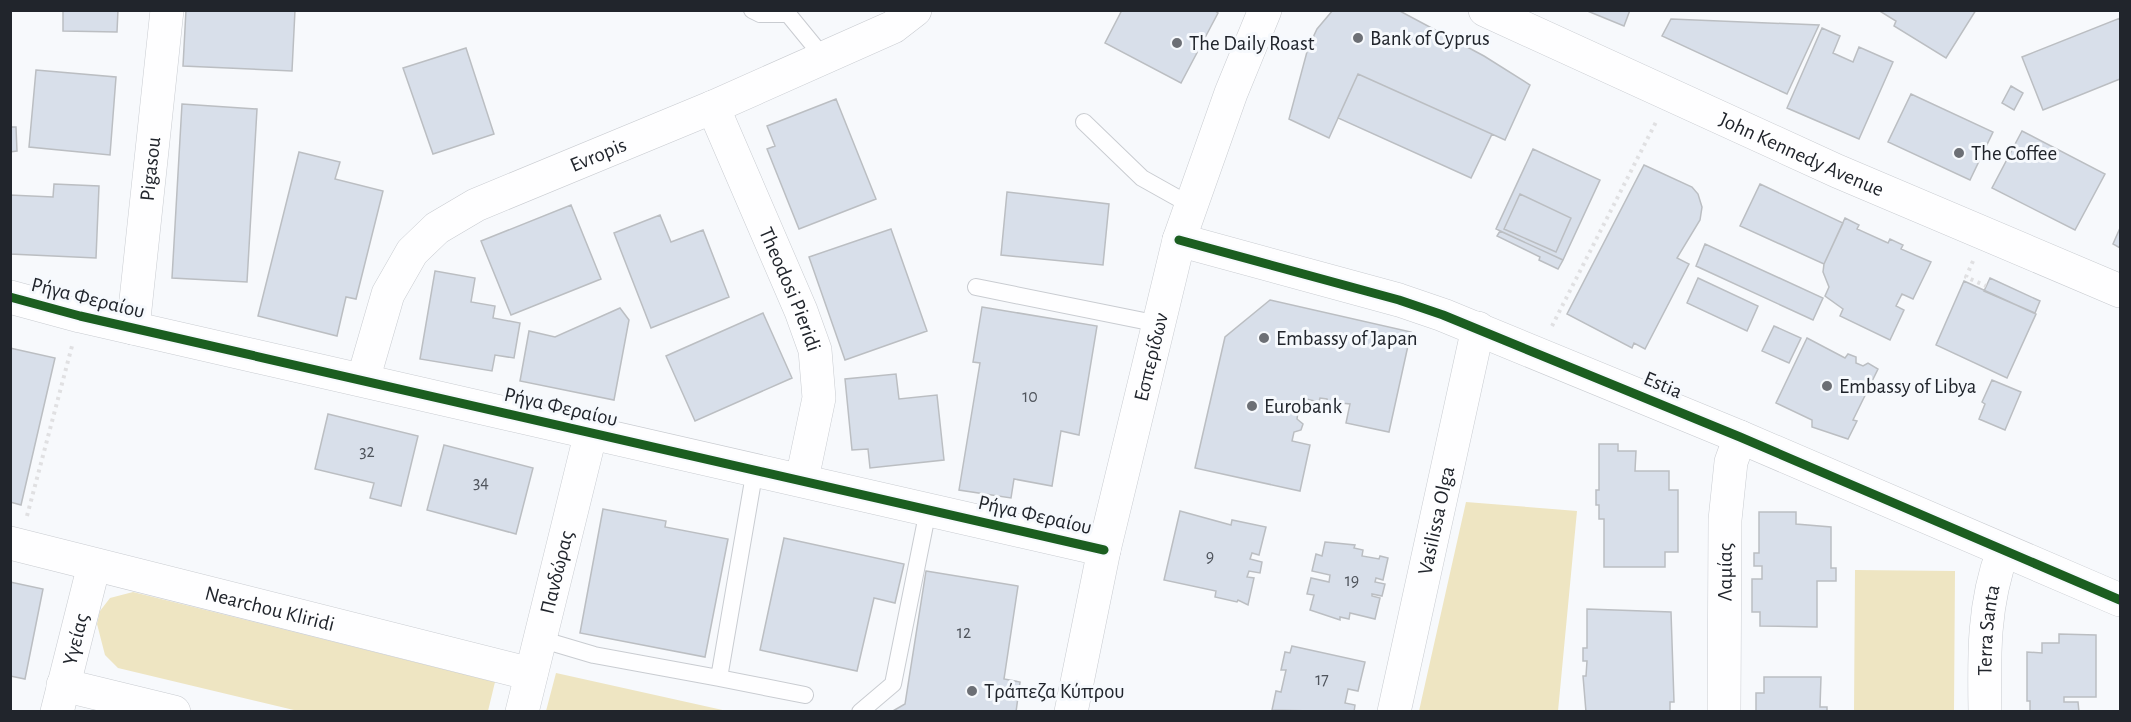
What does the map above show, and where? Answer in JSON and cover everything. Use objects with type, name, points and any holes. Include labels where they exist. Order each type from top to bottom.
[{"type":"street","name":"Pigasou","points":[[133,328],[167,10]]},
{"type":"street","name":"Εσπερίδων","points":[[1071,711],[1104,549],[1179,240],[1231,93],[1265,10]]},
{"type":"street","name":"John Kennedy Avenue","points":[[1485,10],[1837,171],[2121,291]]},
{"type":"street","name":"Evropis","points":[[363,380],[388,294],[412,252],[436,228],[476,205],[713,107],[824,58],[896,16]]},
{"type":"street","name":"Theodosi Pieridi","points":[[713,107],[801,311],[815,350],[819,398],[802,479]]},
{"type":"street","name":"Estia","points":[[1179,240],[1399,300],[1478,328],[2121,600]]},
{"type":"street","name":"Ρήγα Φεραίου","points":[[10,297],[80,316],[1104,549]]},
{"type":"street","name":"Vasilissa Olga","points":[[1394,711],[1478,328]]},
{"type":"street","name":"Πανδώρας","points":[[522,711],[591,432]]},
{"type":"street","name":"Λαμίας","points":[[1724,711],[1725,520],[1731,462],[1740,437]]},
{"type":"street","name":"Nearchou Kliridi","points":[[15,544],[93,566],[531,674]]},
{"type":"street","name":"Terra Santa","points":[[1985,711],[1988,602],[2002,550]]},
{"type":"street","name":"Υγείας","points":[[60,698],[93,566]]},
{"type":"street","points":[[60,698],[174,711]]},
{"type":"lane","points":[[752,10],[760,14],[788,14],[824,58]]},
{"type":"lane","points":[[1084,122],[1142,178],[1192,206]]},
{"type":"lane","points":[[976,286],[1159,324]]},
{"type":"lane","points":[[718,678],[755,469]]},
{"type":"lane","points":[[860,711],[893,684],[928,510]]},
{"type":"lane","points":[[540,639],[594,655],[805,695]]},
{"type":"path","points":[[1537,353],[1670,95]]},
{"type":"path","points":[[1973,261],[1966,277],[1986,286]]},
{"type":"path","points":[[15,544],[80,316]]},
{"type":"shaded area","points":[[1466,502],[1577,511],[1558,711],[1419,711]]},
{"type":"shaded area","points":[[1855,570],[1955,571],[1954,711],[1854,711]]},
{"type":"shaded area","points":[[133,592],[495,682],[488,711],[298,711],[118,668],[105,655],[97,624],[100,611],[110,598]]},
{"type":"shaded area","points":[[556,673],[727,711],[546,711]]},
{"type":"building","points":[[63,10],[118,10],[117,32],[63,31]]},
{"type":"building","points":[[186,10],[295,10],[292,71],[183,66]]},
{"type":"building","points":[[1122,10],[1214,10],[1218,13],[1181,83],[1105,43]]},
{"type":"building","points":[[1333,10],[1398,10],[1484,56],[1530,85],[1505,140],[1358,74],[1329,138],[1289,119],[1308,48],[1317,29]]},
{"type":"building","points":[[1585,10],[1630,10],[1624,26]]},
{"type":"building","points":[[1878,10],[1976,10],[1946,58],[1894,26],[1896,21]]},
{"type":"building","points":[[2120,18],[2120,79],[2043,110],[2022,57]]},
{"type":"building","points":[[1671,19],[1819,25],[1787,94],[1662,36]]},
{"type":"building","points":[[1822,28],[1840,36],[1833,53],[1853,62],[1859,47],[1893,62],[1859,139],[1787,108]]},
{"type":"building","points":[[466,48],[494,134],[433,154],[403,68]]},
{"type":"building","points":[[36,70],[116,77],[110,155],[29,147]]},
{"type":"building","points":[[1358,74],[1492,134],[1471,178],[1338,118]]},
{"type":"building","points":[[2011,86],[2023,93],[2014,110],[2002,103]]},
{"type":"building","points":[[1911,94],[1993,132],[1970,180],[1888,142]]},
{"type":"building","points":[[836,99],[876,199],[799,229],[767,149],[775,146],[767,126]]},
{"type":"building","points":[[182,104],[257,109],[247,282],[172,278]]},
{"type":"building","points":[[10,127],[16,127],[17,151],[10,152]]},
{"type":"building","points":[[2022,131],[2105,174],[2075,230],[1992,188]]},
{"type":"building","points":[[1533,149],[1600,180],[1563,260],[1496,229]]},
{"type":"building","points":[[299,152],[340,162],[335,179],[383,191],[356,299],[346,297],[337,336],[258,316]]},
{"type":"building","points":[[1644,165],[1692,187],[1698,194],[1702,207],[1700,220],[1677,258],[1689,264],[1645,349],[1634,343],[1632,348],[1567,314]]},
{"type":"building","points":[[54,184],[99,186],[96,258],[10,254],[10,195],[53,197]]},
{"type":"building","points":[[1760,184],[1843,223],[1824,264],[1740,226]]},
{"type":"building","points":[[1007,192],[1109,204],[1103,265],[1001,255]]},
{"type":"building","points":[[1520,194],[1571,218],[1556,252],[1504,229]]},
{"type":"building","points":[[571,205],[601,279],[511,315],[481,241]]},
{"type":"building","points":[[660,215],[671,242],[703,230],[729,297],[651,328],[614,233]]},
{"type":"building","points":[[1845,218],[1859,225],[1857,229],[1888,243],[1890,239],[1903,245],[1901,249],[1931,262],[1913,299],[1902,294],[1896,306],[1904,310],[1890,340],[1840,316],[1843,309],[1825,296],[1829,287],[1823,272],[1824,264]]},
{"type":"building","points":[[2120,228],[2120,248],[2113,244]]},
{"type":"building","points":[[891,229],[927,331],[845,360],[809,257]]},
{"type":"building","points":[[1500,231],[1563,260],[1558,269],[1539,260],[1540,257],[1497,236]]},
{"type":"building","points":[[1705,244],[1823,298],[1813,320],[1696,266]]},
{"type":"building","points":[[435,271],[475,278],[471,302],[495,306],[493,318],[520,323],[514,358],[495,355],[492,371],[420,359]]},
{"type":"building","points":[[1698,278],[1758,306],[1747,331],[1687,303]]},
{"type":"building","points":[[1990,278],[2040,301],[2035,313],[1984,291]]},
{"type":"building","points":[[1964,281],[2036,314],[2007,378],[1936,345]]},
{"type":"building","points":[[1270,300],[1411,332],[1389,432],[1346,423],[1350,404],[1341,403],[1336,408],[1329,407],[1327,399],[1320,398],[1319,402],[1306,399],[1303,413],[1298,412],[1297,419],[1303,424],[1301,430],[1294,432],[1292,441],[1310,445],[1300,491],[1195,468],[1225,337]]},
{"type":"building","points":[[982,307],[1097,326],[1079,435],[1061,431],[1052,486],[1014,479],[1011,498],[959,490],[980,363],[973,362]]},
{"type":"building","points":[[620,308],[629,320],[614,400],[520,381],[529,331],[555,337]]},
{"type":"building","points":[[763,313],[792,378],[695,421],[666,356]]},
{"type":"building","points":[[1774,326],[1801,338],[1789,363],[1762,351]]},
{"type":"building","name":"Embassy of Libya","points":[[1807,338],[1845,358],[1848,354],[1856,357],[1856,363],[1863,366],[1868,363],[1878,369],[1853,420],[1857,421],[1848,439],[1812,427],[1812,420],[1776,403]]},
{"type":"building","points":[[10,348],[55,358],[21,505],[10,502]]},
{"type":"building","points":[[896,374],[899,399],[937,395],[944,460],[870,468],[868,449],[852,450],[845,379]]},
{"type":"building","points":[[1992,380],[2021,392],[2005,430],[1979,419],[1985,404],[1982,402]]},
{"type":"building","points":[[328,414],[418,436],[401,506],[370,498],[374,483],[315,469]]},
{"type":"building","points":[[1599,444],[1618,444],[1618,451],[1636,451],[1635,471],[1669,471],[1669,490],[1678,490],[1678,552],[1665,552],[1665,567],[1604,567],[1604,519],[1599,519],[1599,505],[1596,505],[1596,490],[1599,490]]},
{"type":"building","points":[[444,445],[533,468],[516,534],[427,510]]},
{"type":"building","points":[[603,509],[666,521],[665,527],[728,539],[705,657],[580,633]]},
{"type":"building","points":[[1180,511],[1231,525],[1232,520],[1266,527],[1259,555],[1252,553],[1250,559],[1262,562],[1260,573],[1249,571],[1247,577],[1254,578],[1248,605],[1238,600],[1237,602],[1215,597],[1216,591],[1164,580]]},
{"type":"building","points":[[1759,512],[1796,512],[1796,524],[1831,527],[1831,568],[1836,568],[1836,581],[1817,581],[1817,627],[1760,626],[1760,612],[1752,612],[1752,579],[1762,579],[1762,566],[1754,566],[1754,553],[1759,553]]},
{"type":"building","points":[[784,538],[904,564],[895,603],[874,598],[857,671],[760,650]]},
{"type":"building","points":[[1325,542],[1355,545],[1354,548],[1363,550],[1362,556],[1388,558],[1383,580],[1376,578],[1375,582],[1385,584],[1382,596],[1372,594],[1380,598],[1375,619],[1350,613],[1349,619],[1340,617],[1340,620],[1310,610],[1314,595],[1307,594],[1311,578],[1329,582],[1330,575],[1312,571],[1316,554],[1322,556]]},
{"type":"building","points":[[926,571],[1018,586],[1004,679],[1020,682],[1016,712],[891,712],[905,704]]},
{"type":"building","points":[[10,582],[43,589],[25,679],[10,676]]},
{"type":"building","points":[[1587,609],[1671,612],[1674,702],[1670,702],[1670,712],[1586,712],[1583,676],[1586,676],[1587,661],[1583,661],[1583,648],[1587,648]]},
{"type":"building","points":[[2059,634],[2096,635],[2096,697],[2064,697],[2064,702],[2078,702],[2079,712],[2030,712],[2030,701],[2027,701],[2027,652],[2042,653],[2042,643],[2059,643]]},
{"type":"building","points":[[1292,646],[1365,662],[1358,691],[1348,689],[1345,703],[1355,705],[1354,712],[1272,710],[1276,691],[1281,692],[1286,670],[1281,670],[1285,652],[1290,653]]},
{"type":"building","points":[[1764,677],[1821,677],[1820,707],[1827,707],[1827,712],[1756,712],[1756,693],[1764,693]]},
{"type":"cycle path","points":[[1179,240],[1399,300],[1443,315],[1740,437],[2120,600]]},
{"type":"cycle path","points":[[10,297],[80,316],[1104,550]]},
{"type":"place","name":"Bank of Cyprus","points":[[1358,38]]},
{"type":"place","name":"The Daily Roast","points":[[1177,43]]},
{"type":"place","name":"The Coffee","points":[[1959,153]]},
{"type":"place","name":"Embassy of Japan","points":[[1264,338]]},
{"type":"place","name":"Embassy of Libya","points":[[1827,386]]},
{"type":"place","name":"Eurobank","points":[[1252,406]]},
{"type":"place","name":"Τράπεζα Κύπρου","points":[[972,691]]}]
